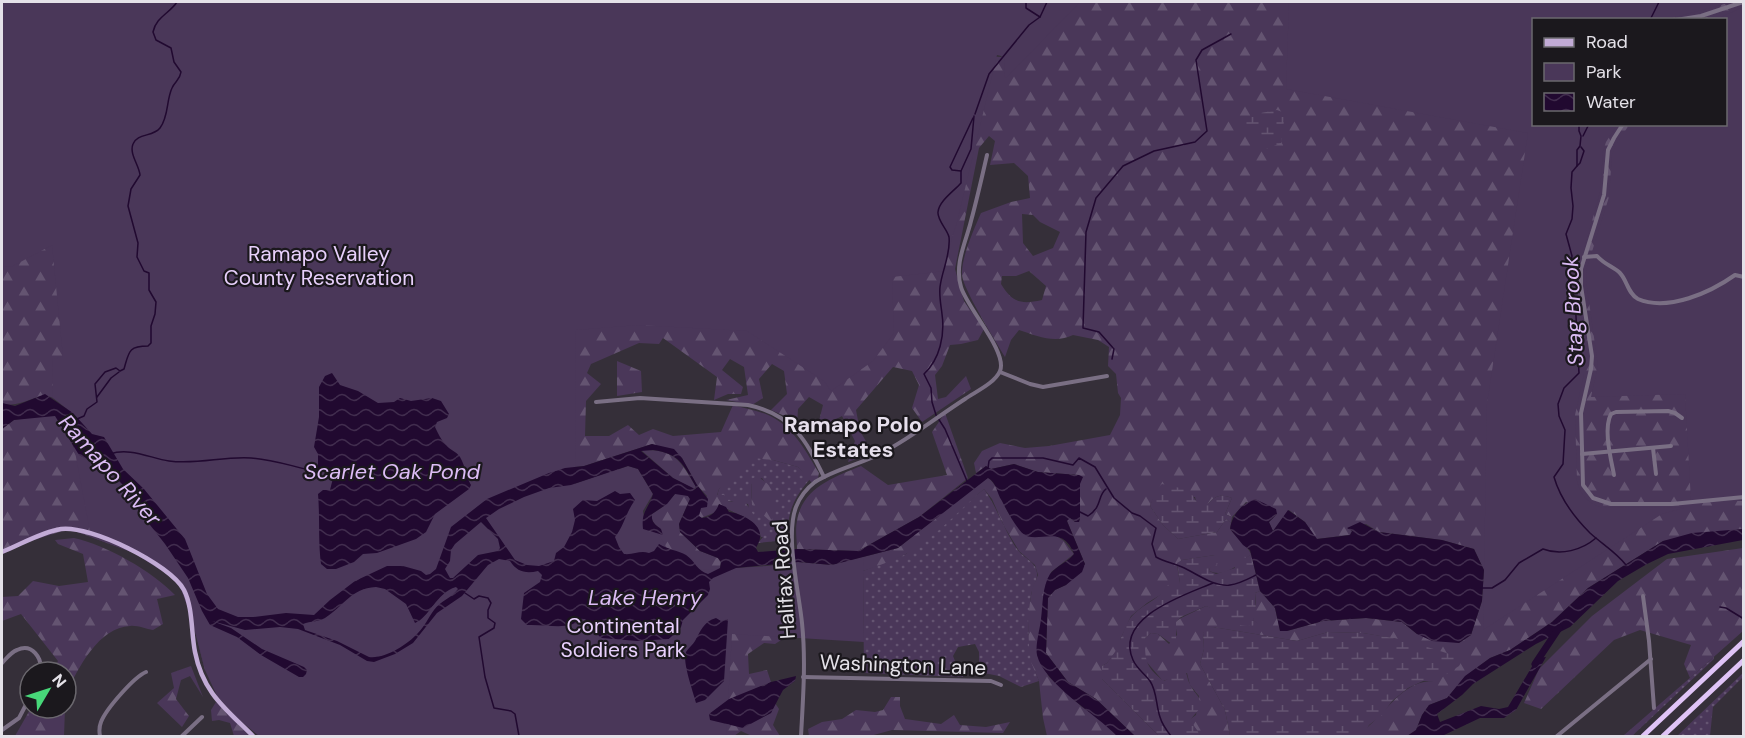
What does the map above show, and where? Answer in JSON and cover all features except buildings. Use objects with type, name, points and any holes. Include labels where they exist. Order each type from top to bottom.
[{"type":"highway","points":[[1643,736],[1743,641]]},
{"type":"highway","points":[[1663,736],[1743,660]]},
{"type":"main road","points":[[2,552],[55,530],[75,529],[115,543],[171,574],[187,596],[195,652],[204,680],[219,704],[253,736]]},
{"type":"street","points":[[1688,18],[1743,2]]},
{"type":"street","points":[[1622,126],[1608,150],[1604,195],[1584,257],[1581,286],[1592,356],[1581,413],[1583,485],[1593,498],[1606,504],[1672,504],[1743,497]]},
{"type":"street","points":[[987,155],[961,257],[959,274],[964,295],[998,354],[1001,364],[1000,372],[1043,387],[1107,376]]},
{"type":"street","points":[[1584,257],[1597,256],[1605,265],[1619,272],[1637,299],[1661,304],[1674,302],[1719,286],[1735,275],[1743,277]]},
{"type":"street","name":"Halifax Road","points":[[801,736],[805,661],[793,548],[793,520],[796,506],[808,488],[824,477],[889,450],[938,418],[1000,372]]},
{"type":"street","points":[[596,402],[640,398],[748,405],[764,409],[781,417],[801,435],[824,477]]},
{"type":"street","points":[[1614,475],[1608,420],[1612,413],[1670,411],[1682,418]]},
{"type":"street","points":[[1582,454],[1671,446]]},
{"type":"street","points":[[1653,448],[1656,474]]},
{"type":"street","points":[[1643,596],[1651,659],[1654,708]]},
{"type":"street","points":[[2,663],[11,653],[25,648],[37,654],[39,660]]},
{"type":"street","points":[[1557,736],[1651,659]]},
{"type":"street","points":[[100,736],[104,717],[133,680],[146,672]]},
{"type":"street","name":"Washington Lane","points":[[803,677],[991,681],[1001,685]]},
{"type":"street","points":[[182,736],[202,717]]},
{"type":"street","points":[[2,730],[18,719]]},
{"type":"green space","points":[[2,2],[1001,57],[1060,2],[1743,2],[1743,529],[1663,541],[1588,588],[1552,622],[1510,650],[1490,658],[1466,676],[1447,698],[1429,705],[1416,730],[1407,736],[1358,736],[1407,689],[1425,682],[1436,681],[1420,646],[1363,633],[1328,632],[1297,641],[1213,627],[1203,633],[1204,649],[1200,664],[1225,710],[1230,736],[1201,736],[1189,720],[1196,715],[1199,696],[1190,685],[1187,673],[1163,681],[1145,660],[1145,638],[1151,633],[1158,634],[1169,644],[1177,635],[1175,622],[1206,606],[1258,624],[1253,620],[1255,593],[1260,591],[1275,608],[1280,631],[1323,621],[1366,618],[1402,622],[1417,634],[1459,643],[1471,635],[1482,601],[1484,570],[1474,549],[1442,540],[1379,532],[1366,524],[1348,528],[1352,531],[1350,535],[1316,539],[1305,522],[1289,510],[1273,531],[1269,522],[1277,514],[1246,502],[1232,517],[1225,514],[1232,498],[1219,496],[1208,504],[1197,505],[1195,497],[1153,499],[1150,506],[1163,525],[1178,539],[1217,532],[1226,519],[1231,523],[1230,529],[1251,554],[1232,569],[1221,573],[1209,571],[1215,555],[1182,560],[1177,565],[1180,583],[1147,603],[1131,616],[1120,640],[1121,645],[1102,666],[1102,679],[1159,736],[1135,736],[1096,699],[1068,682],[1046,653],[1048,598],[1055,590],[1066,585],[1085,564],[1067,521],[1067,518],[1070,518],[1079,522],[1079,475],[1038,472],[1014,464],[991,469],[986,466],[976,473],[974,463],[982,451],[1000,443],[1025,448],[1110,435],[1120,415],[1121,398],[1118,393],[1116,374],[1108,366],[1109,347],[1098,340],[1073,335],[1053,339],[1019,330],[1011,340],[1005,357],[974,303],[964,282],[962,268],[981,213],[1030,198],[1028,176],[1014,163],[990,165],[995,141],[989,136],[979,148],[955,269],[964,301],[984,329],[978,340],[950,345],[942,366],[935,375],[938,399],[946,397],[966,376],[971,389],[922,422],[912,408],[919,385],[912,371],[893,367],[856,410],[860,431],[871,450],[867,455],[848,462],[855,441],[842,416],[827,424],[819,421],[823,405],[809,397],[798,409],[797,425],[789,418],[771,410],[787,394],[784,371],[772,364],[759,379],[763,398],[752,405],[726,400],[748,395],[744,367],[730,359],[722,370],[743,387],[741,394],[728,394],[714,400],[717,377],[663,338],[659,344],[639,343],[591,364],[587,373],[601,384],[586,401],[585,436],[609,436],[628,425],[639,435],[653,429],[673,436],[721,432],[733,405],[769,416],[788,429],[810,458],[819,473],[818,478],[812,483],[798,467],[773,460],[753,458],[744,472],[719,489],[717,495],[724,495],[728,501],[732,502],[741,498],[763,527],[763,537],[749,520],[719,504],[716,512],[701,518],[698,516],[707,496],[697,485],[682,458],[652,444],[584,466],[565,468],[73,413],[47,396],[9,404],[2,403]],"holes":[[[1022,214],[1033,215],[1040,222],[1060,232],[1053,248],[1033,256],[1023,243]],[[1029,271],[1046,286],[1042,300],[1017,301],[1001,284],[1002,276],[1016,276]]]},
{"type":"green space","name":"Ramapo Valley County Reservation","points":[[2,2],[1080,2],[1006,78],[1004,76],[1005,57],[997,55],[957,222],[947,254],[945,271],[892,277],[894,333],[873,361],[831,391],[824,381],[747,331],[638,325],[576,330],[575,484],[628,466],[638,469],[653,494],[643,511],[646,531],[657,534],[667,549],[687,556],[699,570],[798,562],[832,565],[863,557],[864,642],[732,634],[726,736],[259,736],[238,719],[217,696],[205,670],[191,616],[178,581],[134,553],[91,537],[67,409],[53,398],[52,359],[63,357],[52,245],[13,266],[2,267]]},
{"type":"green space","points":[[1289,2],[1732,2],[1672,18],[1532,18],[1532,126],[1616,126],[1603,151],[1600,192],[1576,279],[1583,327],[1584,356],[1584,374],[1575,415],[1578,486],[1586,499],[1603,508],[1687,507],[1662,514],[1483,630],[1487,404],[1528,133],[1286,89]]},
{"type":"green space","points":[[1743,7],[1743,501],[1691,501],[1685,394],[1591,397],[1598,366],[1586,280],[1587,268],[1609,197],[1612,155],[1628,126],[1727,126],[1727,18],[1719,18]]},
{"type":"green space","points":[[1277,110],[1285,113],[1281,143],[1266,149],[1249,131],[1244,121],[1255,114]]},
{"type":"green space","points":[[617,361],[641,371],[642,392],[617,396]]},
{"type":"green space","points":[[945,413],[968,478],[919,517],[858,551],[797,549],[796,524],[805,500],[821,485],[840,475],[861,466],[888,485],[947,475],[932,432]]},
{"type":"green space","name":"Continental Soldiers Park","points":[[55,415],[59,419],[74,448],[681,627],[789,635],[775,644],[764,643],[748,654],[749,674],[767,670],[771,682],[753,690],[759,719],[771,713],[775,703],[779,709],[773,725],[780,736],[752,736],[741,731],[734,736],[572,736],[205,670],[191,616],[178,581],[134,553],[69,529],[2,550],[2,429],[14,420]]},
{"type":"green space","points":[[641,450],[662,452],[675,458],[681,463],[696,487],[694,489],[673,478]]},
{"type":"green space","points":[[753,457],[798,467],[810,479],[792,507],[787,540],[758,543],[763,537],[750,513],[748,504],[728,501],[717,496],[719,489]],"holes":[[[762,478],[766,484],[772,507],[757,508],[752,504],[751,484]]]},
{"type":"green space","points":[[618,469],[642,518],[661,529],[654,523],[652,514],[678,492],[688,496],[690,499],[679,524],[680,532],[700,551],[718,558],[721,562],[720,568],[716,571],[699,570],[687,556],[667,549],[571,485]]},
{"type":"green space","points":[[756,477],[763,480],[777,497],[772,502],[775,516],[770,521],[752,505],[751,479]]},
{"type":"green space","points":[[987,477],[997,489],[1009,514],[1020,526],[1033,537],[1055,535],[1064,541],[1074,554],[1051,572],[1037,655],[1049,677],[1082,707],[1103,721],[1117,736],[1047,736],[1039,681],[1031,662],[1029,647],[1028,616],[1032,589],[1038,575],[1035,565],[1019,551],[992,499],[984,489],[935,533],[904,555],[855,574],[824,582],[832,565],[898,548]]},
{"type":"green space","points":[[1162,484],[1189,490],[1198,504],[1208,504],[1219,496],[1232,498],[1225,514],[1232,517],[1231,523],[1226,519],[1217,532],[1178,539],[1163,525],[1150,506],[1156,489]]},
{"type":"green space","points":[[984,489],[1017,549],[1036,569],[1037,576],[1031,595],[1029,628],[1032,660],[1039,681],[1021,687],[999,676],[979,672],[979,652],[975,644],[958,647],[953,656],[957,666],[965,670],[963,677],[864,673],[863,571],[906,554]]},
{"type":"green space","points":[[74,538],[87,541],[128,560],[154,577],[175,595],[157,599],[163,624],[153,630],[133,626],[119,628],[109,633],[99,641],[78,671],[78,660],[57,660],[21,614],[2,621],[2,597],[18,596],[33,581],[59,586],[88,582],[83,554],[58,544],[55,540]]},
{"type":"green space","points":[[1743,548],[1743,631],[1690,678],[1684,664],[1691,645],[1640,630],[1614,640],[1541,709],[1524,703],[1539,669],[1592,616],[1667,559]]},
{"type":"green space","points":[[1251,554],[1260,591],[1255,593],[1256,613],[1253,620],[1259,624],[1243,626],[1236,624],[1206,606],[1181,617],[1176,622],[1176,647],[1158,634],[1151,633],[1145,638],[1146,658],[1153,671],[1164,681],[1184,670],[1201,707],[1190,720],[1201,736],[1159,736],[1102,679],[1102,666],[1107,663],[1120,645],[1128,623],[1138,610],[1161,594],[1168,585],[1180,583],[1177,563],[1182,560],[1215,555],[1219,557],[1217,565],[1209,571],[1216,574],[1235,568],[1233,561],[1238,555],[1246,558]]},
{"type":"green space","points":[[1213,627],[1297,641],[1328,632],[1363,633],[1405,640],[1459,657],[1462,661],[1459,666],[1436,681],[1423,681],[1408,688],[1369,725],[1365,733],[1358,736],[1230,736],[1225,710],[1200,664],[1204,649],[1203,633],[1207,628]]},
{"type":"green space","points":[[1714,657],[1632,736],[1623,736]]},
{"type":"green space","points":[[191,666],[203,697],[190,676],[181,680],[176,699],[189,716],[182,727],[157,703],[174,688],[171,673]]},
{"type":"green space","points":[[1743,673],[1743,677],[1713,707],[1710,736],[1677,736]]},
{"type":"green space","points":[[891,697],[900,697],[900,706],[905,719],[941,724],[954,715],[960,725],[986,727],[1010,722],[1003,733],[892,730],[870,736],[809,736],[808,729],[822,722],[842,719],[856,710],[875,712],[883,710]]},
{"type":"green space","points":[[216,702],[250,736],[234,736],[230,723],[212,721],[211,710]]},
{"type":"green space","points":[[24,720],[65,720],[64,736],[15,736]]},
{"type":"water","name":"Scarlet Oak Pond","points":[[332,373],[340,385],[358,391],[378,403],[394,402],[400,398],[411,401],[432,398],[441,401],[449,414],[447,418],[437,422],[435,427],[444,443],[460,457],[471,485],[469,489],[435,514],[426,532],[416,539],[377,553],[363,554],[354,562],[336,569],[327,569],[321,564],[318,494],[323,490],[330,490],[333,478],[318,469],[318,454],[314,447],[319,417],[319,387],[325,376]]},
{"type":"water","name":"Lake Henry","points":[[45,394],[73,413],[92,434],[104,437],[123,469],[144,489],[185,539],[207,594],[218,609],[238,617],[286,613],[314,615],[355,581],[387,566],[403,566],[421,571],[426,575],[430,574],[436,569],[451,527],[487,499],[549,473],[584,466],[652,444],[674,449],[682,458],[708,499],[707,507],[701,508],[699,516],[702,518],[711,515],[719,504],[726,507],[729,512],[753,522],[760,536],[756,548],[758,552],[797,549],[858,551],[919,517],[986,466],[991,469],[1014,464],[1038,472],[1079,475],[1083,477],[1080,484],[1079,522],[1070,518],[1067,521],[1085,564],[1082,572],[1066,585],[1055,590],[1048,598],[1046,653],[1068,682],[1096,699],[1135,736],[1117,736],[1060,688],[1042,666],[1037,655],[1037,647],[1046,584],[1050,574],[1074,554],[1069,544],[1063,539],[1049,536],[1034,537],[1022,533],[1008,513],[995,485],[988,478],[898,548],[832,565],[798,562],[736,568],[713,578],[709,582],[708,595],[683,620],[681,627],[669,639],[637,641],[602,638],[584,619],[564,626],[527,625],[521,619],[524,593],[540,582],[542,575],[538,571],[522,571],[510,561],[499,559],[488,565],[462,596],[437,613],[413,643],[395,654],[374,662],[367,661],[340,645],[298,629],[280,627],[245,630],[212,621],[231,628],[262,649],[304,667],[307,670],[306,674],[299,677],[261,655],[237,637],[210,625],[188,578],[139,511],[134,496],[110,472],[79,455],[55,416],[14,420],[2,429],[2,403],[15,406]],"holes":[[[653,450],[675,457],[688,472],[695,489],[673,478],[641,451]],[[628,466],[638,469],[653,494],[644,514],[643,529],[663,535],[661,529],[655,525],[652,514],[667,504],[675,494],[688,496],[690,499],[679,524],[680,532],[700,551],[718,558],[721,562],[720,568],[708,574],[704,573],[686,555],[659,544],[654,551],[649,553],[624,554],[615,537],[635,500],[630,493],[620,494],[615,491],[597,501],[583,500],[573,509],[575,520],[572,532],[564,547],[556,553],[554,561],[539,566],[527,565],[515,560],[486,518],[524,497],[549,488],[571,485]],[[481,522],[498,539],[500,548],[498,551],[478,555],[453,578],[450,578],[445,569],[455,544]],[[456,587],[458,589],[437,607],[413,638],[382,656],[369,657],[337,641],[305,630],[303,624],[325,618],[354,594],[367,588],[385,589],[406,604],[415,623],[443,594]]]},
{"type":"water","points":[[1255,499],[1276,509],[1277,514],[1269,522],[1273,531],[1288,510],[1305,522],[1317,539],[1350,535],[1352,531],[1347,528],[1360,522],[1379,532],[1442,540],[1474,549],[1484,570],[1482,601],[1471,635],[1459,643],[1432,641],[1417,634],[1402,622],[1366,618],[1323,621],[1280,631],[1275,608],[1260,591],[1250,550],[1230,529],[1238,511]]},
{"type":"water","points":[[1743,529],[1743,540],[1668,554],[1618,581],[1570,627],[1536,644],[1473,684],[1437,714],[1440,722],[1481,706],[1499,709],[1508,707],[1537,658],[1546,657],[1516,710],[1504,718],[1480,718],[1442,736],[1407,736],[1416,730],[1429,705],[1447,698],[1465,676],[1490,658],[1510,650],[1552,622],[1588,588],[1663,541],[1692,533]]},
{"type":"water","points":[[716,618],[721,621],[728,619],[724,681],[705,700],[696,703],[687,669],[686,652],[705,624]]},
{"type":"water","points":[[796,676],[795,681],[783,690],[771,713],[743,728],[710,720],[709,714],[729,699],[771,682]]},
{"type":"waterway","points":[[77,419],[84,416],[87,409],[97,402],[95,384],[105,372],[116,368],[120,371],[124,369],[130,351],[151,343],[151,326],[156,302],[149,290],[149,273],[144,271],[137,257],[138,243],[128,206],[131,189],[140,175],[132,148],[138,138],[160,128],[165,119],[172,88],[179,79],[181,72],[174,62],[171,48],[156,40],[153,32],[160,19],[177,2]]},
{"type":"waterway","points":[[1026,2],[1026,8],[1040,17]]},
{"type":"waterway","points":[[975,114],[989,74],[1029,25],[1040,17],[1047,2]]},
{"type":"waterway","name":"Stag Brook","points":[[1651,18],[1659,2]]},
{"type":"waterway","points":[[1112,359],[1114,349],[1099,332],[1083,328],[1086,232],[1096,198],[1123,166],[1154,151],[1195,142],[1207,131],[1196,60],[1202,50],[1231,34]]},
{"type":"waterway","points":[[967,481],[945,429],[936,415],[931,388],[924,374],[938,354],[943,330],[940,287],[948,256],[949,237],[938,212],[944,200],[961,183],[961,171],[971,149],[974,116]]},
{"type":"waterway","points":[[961,171],[952,170],[950,167],[973,118]]},
{"type":"waterway","name":"Stag Brook","points":[[1579,126],[1581,136],[1577,150],[1577,166],[1572,172],[1572,219],[1566,234],[1572,256],[1569,279],[1575,298],[1579,373],[1564,388],[1558,404],[1559,416],[1565,430],[1563,464],[1554,477],[1564,500],[1578,520],[1626,565]]},
{"type":"waterway","points":[[1583,136],[1588,126]]},
{"type":"waterway","points":[[1577,166],[1584,151],[1581,147]]},
{"type":"waterway","points":[[97,397],[111,378],[119,372]]},
{"type":"waterway","points":[[110,454],[132,452],[180,462],[251,458],[310,470]]},
{"type":"waterway","points":[[988,468],[992,458],[1043,458],[1073,465],[1079,458],[1095,467],[1114,498],[1156,528],[1152,544],[1156,557],[1217,584],[1237,584],[1256,575]]},
{"type":"waterway","points":[[314,471],[318,469]]},
{"type":"waterway","points":[[1080,512],[1088,516],[1093,512],[1106,489]]},
{"type":"waterway","points":[[1481,588],[1492,588],[1505,580],[1519,563],[1543,549],[1557,552],[1571,551],[1596,538]]},
{"type":"waterway","points":[[1171,736],[1161,720],[1152,685],[1133,660],[1130,645],[1134,632],[1155,610],[1170,601],[1213,583]]},
{"type":"waterway","points":[[465,593],[474,599],[479,596],[488,598],[491,603],[488,618],[495,623],[494,628],[479,637],[485,677],[494,708],[515,714],[519,736]]},
{"type":"waterway","points":[[1720,607],[1744,619]]},
{"type":"waterway","name":"Ramapo River","points":[[1535,664],[1559,628]]},
{"type":"waterway","points":[[1743,644],[1744,651]]},
{"type":"district","name":"Ramapo Polo Estates","points":[[853,437]]}]
